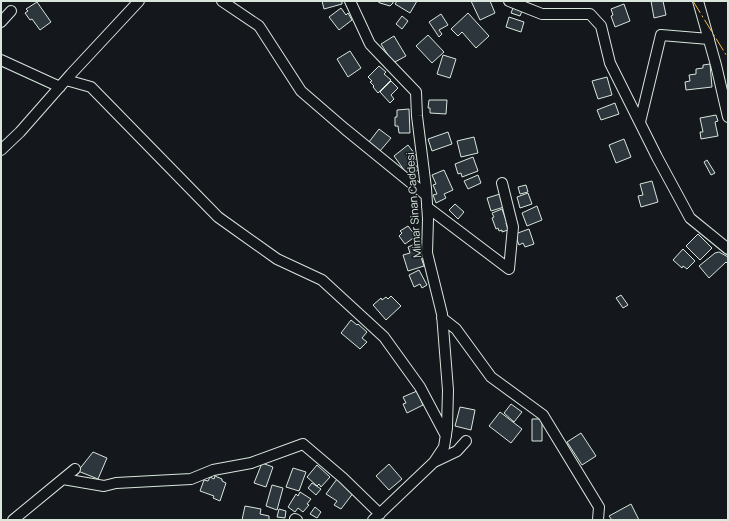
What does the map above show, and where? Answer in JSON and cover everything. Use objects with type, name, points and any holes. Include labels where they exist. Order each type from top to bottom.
[{"type":"street","points":[[1,150],[20,132],[139,1]]},
{"type":"street","points":[[222,1],[259,26],[301,91],[344,129],[426,195]]},
{"type":"street","name":"Mimar Sinan Caddesi","points":[[350,1],[370,44],[416,92],[417,116],[427,207],[426,254],[442,318],[448,390],[446,436],[444,447],[434,462],[376,517]]},
{"type":"street","points":[[509,1],[542,14],[590,14],[601,26],[610,63],[657,157],[690,218],[728,249]]},
{"type":"street","points":[[698,1],[716,65],[728,117]]},
{"type":"street","points":[[1,22],[12,11]]},
{"type":"street","points":[[640,122],[661,35],[709,39]]},
{"type":"street","points":[[1,60],[63,83],[91,87],[218,217],[276,259],[322,280],[384,337],[420,387],[446,436]]},
{"type":"street","points":[[427,207],[510,269],[513,227],[502,183]]},
{"type":"street","points":[[442,318],[456,329],[492,377],[543,415],[599,507],[598,520]]},
{"type":"street","points":[[434,462],[457,451],[466,441]]},
{"type":"street","points":[[63,479],[104,486],[191,479],[213,470],[251,463],[303,444],[343,478],[376,517]]},
{"type":"street","points":[[13,520],[75,469]]},
{"type":"building","points":[[322,1],[342,1],[342,4],[324,9]]},
{"type":"building","points":[[377,1],[393,1],[393,3],[390,6]]},
{"type":"building","points":[[397,1],[417,1],[410,13],[395,4]]},
{"type":"building","points":[[471,1],[490,1],[495,13],[480,20]]},
{"type":"building","points":[[651,1],[663,1],[666,15],[654,18]]},
{"type":"building","points":[[37,2],[51,22],[40,30],[32,19],[30,20],[25,13],[28,11],[26,9]]},
{"type":"building","points":[[624,4],[630,21],[615,27],[611,16],[613,15],[611,9]]},
{"type":"building","points":[[341,8],[346,15],[348,13],[352,20],[339,30],[329,17]]},
{"type":"building","points":[[513,8],[522,11],[520,16],[511,13]]},
{"type":"building","points":[[468,13],[489,36],[476,48],[462,32],[458,36],[451,29]]},
{"type":"building","points":[[441,14],[448,25],[439,30],[442,34],[439,37],[429,22]]},
{"type":"building","points":[[402,16],[408,21],[402,29],[396,24]]},
{"type":"building","points":[[509,17],[524,22],[521,32],[506,27]]},
{"type":"building","points":[[428,35],[444,52],[432,63],[416,46]]},
{"type":"building","points":[[394,36],[406,56],[393,63],[381,44]]},
{"type":"building","points":[[350,51],[361,68],[348,77],[337,59]]},
{"type":"building","points":[[443,55],[456,59],[450,78],[437,74]]},
{"type":"building","points":[[710,64],[712,87],[686,90],[685,82],[690,81],[689,75],[696,74],[696,69],[703,68],[703,65]]},
{"type":"building","points":[[379,66],[386,72],[384,74],[391,80],[378,93],[370,82],[372,81],[368,77]]},
{"type":"building","points":[[607,77],[612,95],[598,99],[592,81]]},
{"type":"building","points":[[391,81],[398,88],[391,95],[394,99],[390,103],[380,92]]},
{"type":"building","points":[[429,100],[447,100],[446,114],[430,113],[430,108],[428,108]]},
{"type":"building","points":[[615,103],[619,114],[601,120],[597,110]]},
{"type":"building","points":[[409,109],[410,133],[399,133],[398,126],[395,126],[397,110]]},
{"type":"building","points":[[716,115],[718,121],[715,122],[718,136],[701,139],[700,132],[703,132],[700,118]]},
{"type":"building","points":[[379,129],[391,138],[380,151],[369,142]]},
{"type":"building","points":[[448,132],[452,144],[432,151],[428,139]]},
{"type":"building","points":[[474,137],[478,153],[461,157],[457,141]]},
{"type":"building","points":[[624,139],[631,157],[616,163],[609,145]]},
{"type":"building","points":[[408,145],[418,158],[412,161],[419,169],[409,177],[394,156]]},
{"type":"building","points":[[473,157],[478,171],[462,177],[461,173],[458,174],[455,164]]},
{"type":"building","points":[[707,160],[715,173],[711,175],[704,162]]},
{"type":"building","points":[[444,170],[453,190],[444,194],[446,198],[436,203],[433,195],[437,194],[433,185],[436,184],[432,175]]},
{"type":"building","points":[[478,175],[481,183],[468,189],[464,181]]},
{"type":"building","points":[[652,181],[658,202],[641,207],[638,196],[643,195],[640,184]]},
{"type":"building","points":[[526,185],[528,192],[520,194],[518,187]]},
{"type":"building","points":[[528,193],[532,204],[520,208],[517,197]]},
{"type":"building","points":[[500,194],[504,207],[491,211],[487,198]]},
{"type":"building","points":[[455,204],[464,212],[458,219],[449,210]]},
{"type":"building","points":[[537,206],[542,220],[527,226],[522,213]]},
{"type":"building","points":[[502,209],[508,230],[502,232],[502,230],[499,231],[498,228],[496,229],[492,218],[494,217],[492,213]]},
{"type":"building","points":[[408,226],[416,236],[405,244],[399,236],[402,233],[400,231]]},
{"type":"building","points":[[529,229],[534,244],[525,247],[523,243],[519,245],[515,234]]},
{"type":"building","points":[[698,234],[712,248],[700,260],[686,246]]},
{"type":"building","points":[[415,244],[424,266],[408,271],[403,255],[410,253],[408,247]]},
{"type":"building","points":[[683,249],[695,261],[687,269],[683,266],[682,268],[673,260]]},
{"type":"building","points":[[719,252],[728,257],[728,264],[726,262],[709,278],[699,266],[715,253]]},
{"type":"building","points":[[419,270],[427,285],[422,288],[420,284],[414,287],[409,275]]},
{"type":"building","points":[[621,295],[628,305],[623,308],[616,298]]},
{"type":"building","points":[[391,296],[401,306],[386,320],[373,305],[381,298],[382,300],[386,297],[388,299]]},
{"type":"building","points":[[351,320],[367,332],[362,338],[367,342],[360,349],[341,333]]},
{"type":"building","points":[[417,391],[423,405],[407,413],[403,404],[406,403],[403,397]]},
{"type":"building","points":[[511,404],[522,412],[514,422],[504,413]]},
{"type":"building","points":[[460,407],[475,410],[471,430],[455,426]]},
{"type":"building","points":[[500,412],[522,429],[511,443],[489,426]]},
{"type":"building","points":[[532,419],[542,419],[542,441],[532,441]]},
{"type":"building","points":[[581,433],[596,456],[582,465],[567,442]]},
{"type":"building","points":[[93,452],[107,458],[98,479],[78,471]]},
{"type":"building","points":[[262,463],[273,467],[266,487],[254,483]]},
{"type":"building","points":[[389,464],[402,479],[389,490],[376,476]]},
{"type":"building","points":[[317,465],[330,477],[321,487],[319,484],[317,486],[307,477]]},
{"type":"building","points":[[293,468],[306,472],[299,491],[286,487]]},
{"type":"building","points":[[215,476],[222,479],[222,481],[226,483],[220,501],[213,498],[214,496],[200,491],[204,480],[208,481],[210,477],[214,479]]},
{"type":"building","points":[[337,479],[354,492],[341,509],[334,505],[337,501],[326,494]]},
{"type":"building","points":[[312,483],[321,489],[316,495],[308,488]]},
{"type":"building","points":[[272,485],[283,488],[277,510],[266,506]]},
{"type":"building","points":[[300,492],[311,499],[307,504],[309,505],[303,512],[298,508],[295,512],[288,507],[296,494],[298,496]]},
{"type":"building","points":[[631,504],[639,520],[612,520],[609,516]]},
{"type":"building","points":[[245,506],[261,509],[260,514],[269,516],[269,520],[242,520]]},
{"type":"building","points":[[315,507],[321,512],[317,518],[310,514]]},
{"type":"building","points":[[279,509],[286,511],[285,518],[277,517]]},
{"type":"power","points":[[693,1],[728,58]]}]
